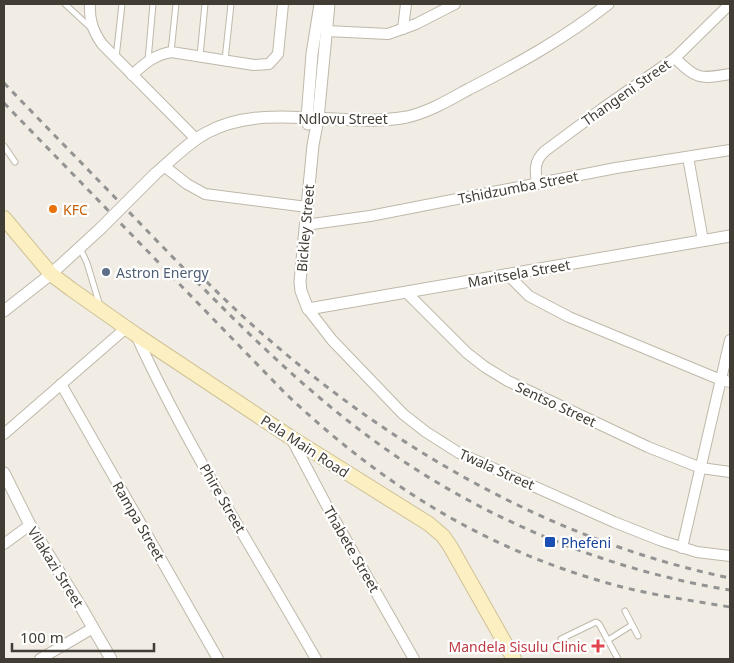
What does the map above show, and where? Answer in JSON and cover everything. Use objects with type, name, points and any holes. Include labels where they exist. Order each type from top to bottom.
[{"type":"main road","name":"Pela Main Road","points":[[4,218],[50,274],[290,438],[429,524],[443,536],[460,562],[514,659]]},
{"type":"street","points":[[90,4],[89,15],[93,31],[102,44],[196,139]]},
{"type":"street","points":[[132,75],[159,54],[171,52],[262,65],[269,64],[278,54],[283,4]]},
{"type":"street","name":"Bickley Street","points":[[308,309],[301,291],[300,282],[313,145],[312,54],[320,4]]},
{"type":"street","name":"Bickley Street","points":[[313,119],[327,31],[329,4]]},
{"type":"street","points":[[403,29],[406,4]]},
{"type":"street","points":[[327,31],[388,34],[403,29],[455,4]]},
{"type":"street","name":"Ndlovu Street","points":[[4,311],[50,274],[100,229],[164,166],[196,139],[209,131],[242,120],[262,118],[362,121],[407,117],[431,109],[542,49],[575,29],[608,4]]},
{"type":"street","name":"Thangeni Street","points":[[537,184],[536,164],[539,157],[545,151],[675,58],[730,4]]},
{"type":"street","points":[[675,58],[692,75],[699,77],[730,74]]},
{"type":"street","name":"Tshidzumba Street","points":[[306,225],[370,216],[616,168],[730,150]]},
{"type":"street","points":[[688,157],[703,241]]},
{"type":"street","points":[[164,166],[186,184],[205,194],[306,207]]},
{"type":"street","name":"Maritsela Street","points":[[308,309],[730,236]]},
{"type":"street","points":[[507,274],[529,296],[561,313],[726,381]]},
{"type":"street","name":"Sentso Street","points":[[407,293],[467,353],[484,367],[508,381],[648,447],[701,468],[730,472]]},
{"type":"street","name":"Twala Street","points":[[308,309],[332,340],[403,414],[440,441],[472,459],[614,522],[682,548],[730,556]]},
{"type":"street","points":[[4,434],[60,384],[131,331]]},
{"type":"street","name":"Phire Street","points":[[131,331],[185,431],[316,659]]},
{"type":"street","points":[[682,548],[701,468],[726,381],[730,340]]},
{"type":"street","name":"Rampa Street","points":[[60,384],[218,659]]},
{"type":"street","name":"Thabete Street","points":[[290,438],[414,659]]},
{"type":"street","name":"Vilakazi Street","points":[[4,473],[30,524],[111,659]]},
{"type":"street","points":[[4,544],[30,524]]},
{"type":"street","points":[[40,659],[93,628]]},
{"type":"lane","points":[[65,4],[93,31]]},
{"type":"lane","points":[[116,60],[122,4]]},
{"type":"lane","points":[[148,61],[153,4]]},
{"type":"lane","points":[[171,52],[176,4]]},
{"type":"lane","points":[[200,56],[205,4]]},
{"type":"lane","points":[[224,60],[231,4]]},
{"type":"lane","points":[[4,146],[15,162]]},
{"type":"lane","points":[[80,247],[102,311]]},
{"type":"lane","points":[[625,611],[638,636]]},
{"type":"lane","points":[[561,639],[596,622],[599,624],[618,659]]},
{"type":"lane","points":[[608,640],[632,625]]},
{"type":"railway","points":[[4,83],[185,270],[265,349],[321,399],[380,445],[420,472],[461,496],[547,538],[637,569],[730,590]]},
{"type":"railway","points":[[4,103],[285,393],[322,427],[400,486],[441,512],[483,535],[527,555],[573,572],[622,587],[730,607]]},
{"type":"railway","points":[[198,273],[254,326],[313,376],[376,423],[442,464],[510,502],[581,533],[655,559],[730,578]]},
{"type":"place","name":"KFC","points":[[53,209]]},
{"type":"place","name":"Astron Energy","points":[[106,272]]},
{"type":"place","name":"Phefeni","points":[[550,542]]},
{"type":"place","name":"Mandela Sisulu Clinic","points":[[598,646]]}]
